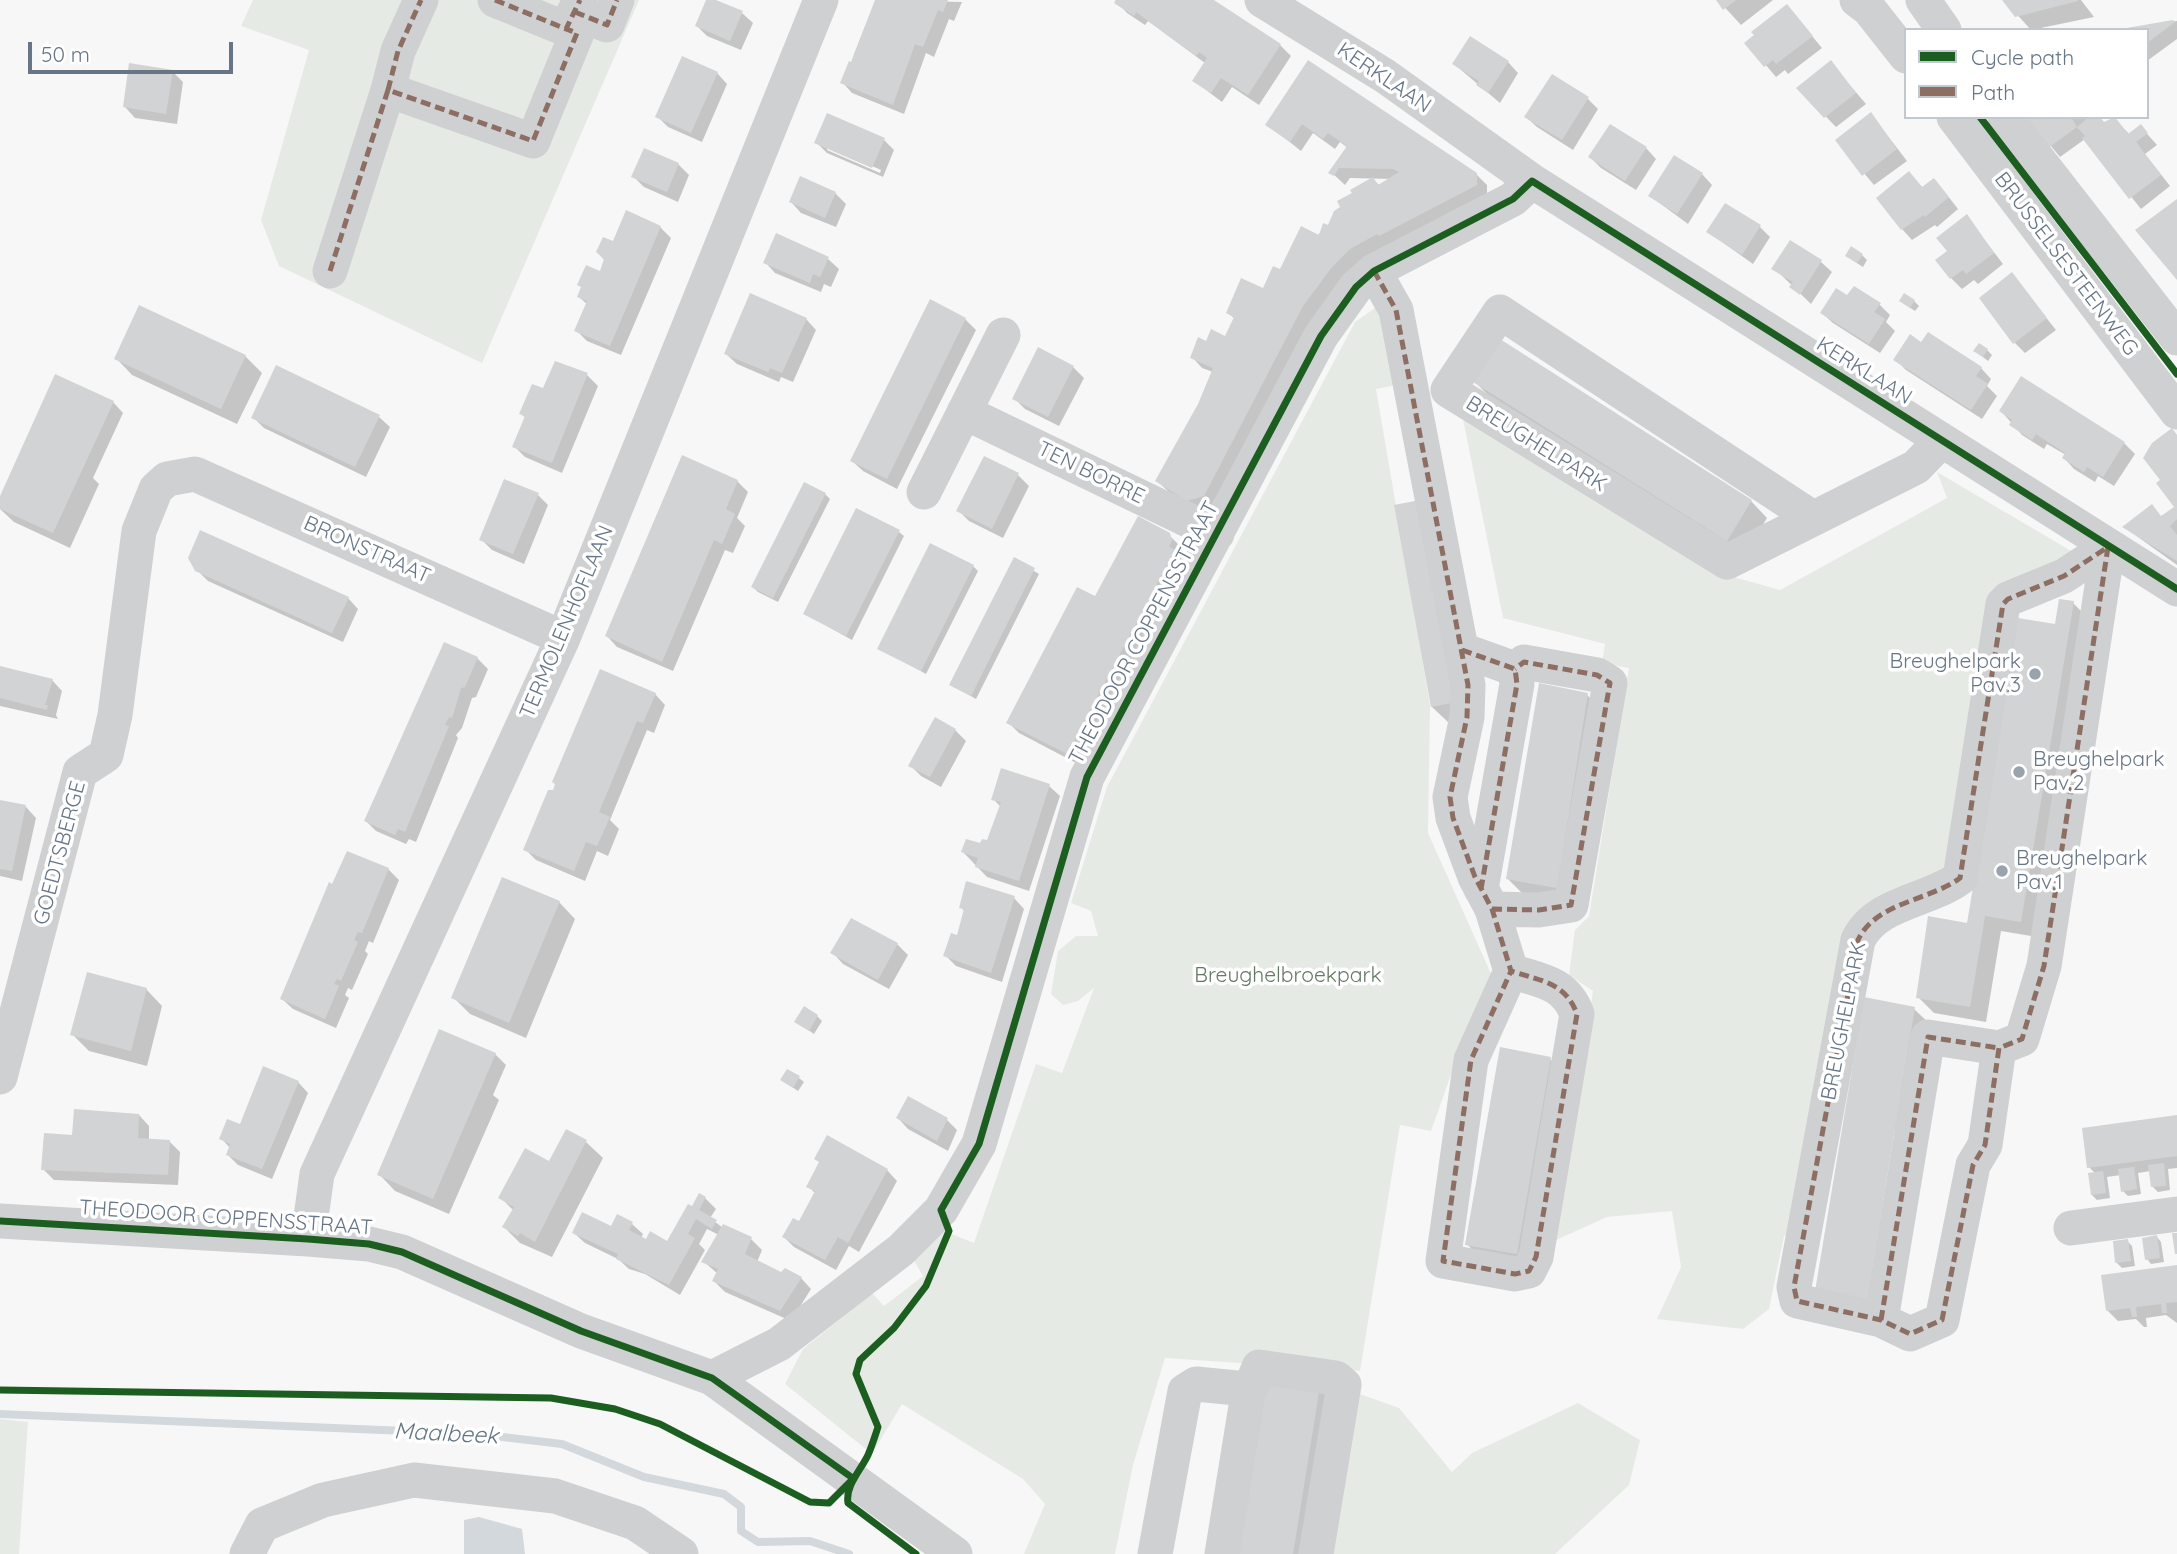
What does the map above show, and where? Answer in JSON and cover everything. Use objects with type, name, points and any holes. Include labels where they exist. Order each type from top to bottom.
[{"type":"street","points":[[330,271],[398,51],[421,0]]},
{"type":"street","points":[[495,0],[574,14],[607,26],[617,0]]},
{"type":"street","name":"TERMOLENHOFLAAN","points":[[308,1238],[317,1174],[563,638],[821,0]]},
{"type":"street","name":"KERKLAAN","points":[[1262,0],[1385,76],[1532,181],[2177,589]]},
{"type":"street","points":[[1857,0],[1868,9],[1904,54]]},
{"type":"street","points":[[1923,0],[1943,28]]},
{"type":"street","points":[[388,90],[533,141],[577,33],[574,14]]},
{"type":"street","name":"BRUSSELSESTEENWEG","points":[[1956,119],[2177,412]]},
{"type":"street","name":"BRUSSELSESTEENWEG","points":[[2007,119],[2177,338]]},
{"type":"street","name":"THEODOOR COPPENSSTRAAT","points":[[712,1378],[779,1344],[901,1250],[941,1210],[979,1144],[1087,777],[1321,336],[1356,287],[1374,271],[1513,199],[1532,181]]},
{"type":"street","points":[[1374,271],[1396,310],[1468,685],[1467,717],[1450,797],[1452,818],[1487,899],[1511,971],[1471,1060],[1443,1261],[1515,1274],[1529,1271],[1536,1257],[1577,1014],[1571,998],[1558,987],[1511,971]]},
{"type":"street","name":"BREUGHELPARK","points":[[1813,519],[1500,312],[1448,390],[1727,562],[1813,519],[1916,467],[1941,441]]},
{"type":"street","points":[[925,492],[1003,335]]},
{"type":"street","name":"TEN BORRE","points":[[964,412],[1217,534]]},
{"type":"street","name":"BRONSTRAAT","points":[[167,479],[195,474],[563,638]]},
{"type":"street","name":"GOEDTSBERGE","points":[[0,1077],[80,772],[106,755],[116,715],[139,530],[156,489],[167,479]]},
{"type":"street","points":[[1881,1320],[1928,1037],[1999,1048],[2022,1039],[2044,966],[2108,547]]},
{"type":"street","name":"BREUGHELPARK","points":[[1999,1048],[1985,1145],[1973,1165],[1942,1320],[1910,1334],[1881,1320],[1797,1301],[1794,1287],[1858,940],[1863,930],[1878,915],[1944,891],[1960,878],[2003,604],[2008,599],[2064,576],[2108,547]]},
{"type":"street","points":[[1462,650],[1515,669]]},
{"type":"street","points":[[1487,899],[1539,910],[1571,905],[1610,683],[1597,675],[1524,662],[1515,669]]},
{"type":"street","points":[[1487,899],[1517,684],[1515,669]]},
{"type":"street","points":[[2071,1228],[2177,1214]]},
{"type":"street","name":"THEODOOR COPPENSSTRAAT","points":[[0,1221],[308,1238],[369,1244],[402,1252],[581,1331],[712,1378],[955,1554]]},
{"type":"street","points":[[1222,1554],[1248,1394],[1259,1367],[1336,1378],[1344,1385],[1316,1554]]},
{"type":"street","points":[[1155,1554],[1185,1391],[1196,1384],[1237,1388],[1248,1394]]},
{"type":"street","points":[[247,1554],[262,1525],[323,1500],[414,1480],[555,1496],[635,1523],[681,1554]]},
{"type":"green space","points":[[253,0],[639,0],[482,363],[279,266],[261,220],[309,50],[241,26]]},
{"type":"green space","name":"Breughelbroekpark","points":[[1385,301],[1397,385],[1376,389],[1430,705],[1428,833],[1497,987],[1467,1030],[1431,1131],[1400,1125],[1360,1371],[1165,1358],[1133,1465],[1115,1554],[1024,1554],[1045,1504],[1023,1479],[902,1404],[872,1454],[785,1384],[803,1349],[872,1293],[884,1306],[923,1276],[913,1259],[944,1231],[974,1243],[1036,1064],[1062,1073],[1094,988],[1078,1001],[1063,1005],[1051,994],[1058,951],[1076,936],[1098,936],[1091,911],[1071,903],[1107,787],[1355,322]]},
{"type":"green space","points":[[1463,419],[1730,576],[1780,590],[1947,498],[1937,472],[2078,555],[1992,592],[1948,872],[1869,906],[1798,1228],[1784,1236],[1769,1309],[1743,1329],[1657,1319],[1681,1267],[1672,1211],[1607,1217],[1554,1241],[1593,991],[1569,975],[1575,930],[1589,916],[1629,668],[1602,663],[1605,644],[1503,618]]},
{"type":"green space","points":[[1360,1394],[1399,1408],[1452,1472],[1472,1453],[1578,1403],[1640,1440],[1629,1485],[1555,1554],[1330,1554]]},
{"type":"green space","points":[[0,1419],[28,1422],[19,1554],[0,1554]]},
{"type":"shaded area","points":[[479,1517],[522,1529],[525,1554],[464,1554],[464,1520]]},
{"type":"building","points":[[706,0],[716,0],[743,11],[730,41],[695,26]]},
{"type":"building","points":[[875,0],[948,0],[943,12],[938,10],[923,47],[915,44],[893,105],[840,83]]},
{"type":"building","points":[[1116,0],[1214,0],[1281,44],[1248,95],[1221,78],[1211,93],[1192,81],[1207,58],[1199,52],[1196,56],[1136,12],[1134,16],[1114,3]]},
{"type":"building","points":[[1716,0],[1736,0],[1723,10]]},
{"type":"building","points":[[2002,0],[2078,0],[2078,1],[2015,17]]},
{"type":"building","points":[[1787,4],[1813,36],[1776,64],[1773,60],[1764,67],[1744,43],[1754,35],[1751,32]]},
{"type":"building","points":[[2173,20],[2175,22],[2149,42],[2149,28],[2127,28]]},
{"type":"building","points":[[1470,36],[1509,61],[1488,93],[1476,85],[1479,81],[1452,64]]},
{"type":"building","points":[[682,56],[718,72],[691,133],[655,117]]},
{"type":"building","points":[[1308,60],[1477,173],[1477,185],[1350,249],[1332,267],[1303,306],[1204,496],[1187,501],[1155,481],[1198,404],[1213,368],[1190,358],[1198,337],[1206,341],[1211,329],[1225,336],[1234,317],[1226,313],[1241,278],[1263,288],[1273,266],[1280,269],[1301,226],[1319,235],[1323,223],[1328,225],[1334,211],[1340,207],[1337,201],[1352,193],[1350,190],[1373,177],[1378,185],[1399,172],[1393,169],[1339,168],[1334,176],[1328,173],[1347,146],[1328,133],[1323,139],[1302,124],[1290,142],[1265,125]]},
{"type":"building","points":[[1831,60],[1856,93],[1824,118],[1796,88]]},
{"type":"building","points":[[129,63],[173,70],[166,114],[123,107]]},
{"type":"building","points":[[1552,74],[1589,97],[1562,140],[1524,117]]},
{"type":"building","points":[[1871,112],[1897,149],[1862,176],[1835,140]]},
{"type":"building","points":[[827,113],[885,138],[872,168],[814,143]]},
{"type":"building","points":[[2026,119],[2072,119],[2077,127],[2048,148]]},
{"type":"building","points":[[2087,119],[2102,119],[2104,122],[2117,119],[2128,134],[2141,124],[2148,133],[2136,142],[2161,175],[2129,199],[2082,138],[2085,136],[2077,127]]},
{"type":"building","points":[[1610,124],[1647,147],[1625,181],[1588,157]]},
{"type":"building","points":[[644,148],[679,163],[667,192],[631,177]]},
{"type":"building","points":[[1674,155],[1703,173],[1677,214],[1648,196]]},
{"type":"building","points":[[1909,171],[1922,187],[1934,178],[1949,197],[1925,217],[1924,215],[1901,230],[1876,198]]},
{"type":"building","points":[[800,176],[836,192],[825,218],[789,202]]},
{"type":"building","points":[[2177,199],[2177,280],[2135,230]]},
{"type":"building","points":[[1725,203],[1761,225],[1742,255],[1706,232]]},
{"type":"building","points":[[626,210],[661,226],[610,346],[574,331],[587,301],[577,297],[581,287],[577,285],[586,265],[600,271],[604,259],[596,252],[603,237],[613,241]]},
{"type":"building","points":[[1967,214],[1994,253],[1966,274],[1963,270],[1950,279],[1935,260],[1947,251],[1936,238]]},
{"type":"building","points":[[776,233],[829,257],[820,277],[813,274],[810,283],[763,263]]},
{"type":"building","points":[[1790,240],[1822,260],[1800,295],[1789,287],[1793,282],[1771,269]]},
{"type":"building","points":[[1851,246],[1863,254],[1857,263],[1845,256]]},
{"type":"building","points":[[2012,272],[2047,318],[2013,344],[1979,298]]},
{"type":"building","points":[[1854,286],[1881,303],[1874,312],[1885,319],[1869,344],[1820,313],[1836,288],[1847,295]]},
{"type":"building","points":[[750,293],[807,318],[782,373],[770,368],[768,372],[724,354]]},
{"type":"building","points":[[1904,293],[1915,300],[1910,308],[1899,301]]},
{"type":"building","points":[[930,299],[966,318],[887,479],[850,461]]},
{"type":"building","points":[[139,305],[246,355],[221,409],[114,359]]},
{"type":"building","points":[[1928,332],[1982,367],[1976,376],[1988,384],[1971,410],[1893,360],[1910,334],[1921,342]]},
{"type":"building","points":[[1500,339],[1752,500],[1727,541],[1473,382]]},
{"type":"building","points":[[1979,343],[1988,349],[1983,357],[1973,351]]},
{"type":"building","points":[[1038,347],[1074,366],[1048,417],[1012,399]]},
{"type":"building","points":[[555,361],[588,373],[552,463],[512,447],[525,416],[519,414],[532,384],[543,388]]},
{"type":"building","points":[[276,365],[380,415],[355,467],[251,418]]},
{"type":"building","points":[[55,374],[114,401],[53,533],[0,509],[0,496]]},
{"type":"building","points":[[2021,376],[2125,442],[2103,477],[2087,467],[2084,472],[2062,458],[2065,453],[2036,434],[2032,440],[2009,425],[2012,420],[1999,411]]},
{"type":"building","points":[[2172,428],[2177,435],[2177,519],[2170,526],[2177,535],[2177,561],[2122,527],[2152,504],[2161,516],[2174,507],[2156,483],[2160,480],[2143,458],[2152,443]]},
{"type":"building","points":[[682,455],[738,480],[726,509],[735,514],[722,544],[714,540],[662,662],[605,636]]},
{"type":"building","points":[[984,456],[1019,473],[992,529],[956,511]]},
{"type":"building","points":[[504,479],[539,493],[513,554],[479,540]]},
{"type":"building","points":[[804,482],[826,493],[773,598],[751,587]]},
{"type":"building","points":[[1420,500],[1456,702],[1431,707],[1394,505]]},
{"type":"building","points":[[856,508],[900,530],[846,636],[803,614]]},
{"type":"building","points":[[1138,516],[1170,533],[1172,540],[1169,547],[1175,550],[1067,754],[1006,723],[1077,587],[1095,596]]},
{"type":"building","points":[[200,530],[349,597],[332,633],[195,571],[188,558]]},
{"type":"building","points":[[930,543],[974,565],[921,671],[877,649]]},
{"type":"building","points":[[1014,557],[1035,568],[971,696],[949,685]]},
{"type":"building","points":[[2059,599],[2074,601],[2021,922],[1985,916],[1970,1007],[1916,998],[1928,916],[1967,923],[2018,618],[2055,624]]},
{"type":"building","points":[[444,642],[478,657],[465,687],[461,688],[452,718],[449,717],[445,725],[449,726],[405,832],[398,829],[395,835],[364,821]]},
{"type":"building","points":[[0,666],[53,679],[45,705],[48,705],[47,710],[0,698]]},
{"type":"building","points":[[600,669],[656,693],[643,723],[637,721],[599,812],[610,817],[597,846],[586,842],[574,871],[523,850],[548,790],[553,790],[555,784],[552,782]]},
{"type":"building","points":[[1539,683],[1588,693],[1557,888],[1506,879]]},
{"type":"building","points":[[935,717],[956,729],[930,777],[908,766]]},
{"type":"building","points":[[1001,768],[1050,784],[1019,881],[975,867],[978,858],[961,852],[966,839],[980,843],[982,839],[987,840],[1001,802],[991,800]]},
{"type":"building","points":[[0,800],[26,805],[12,871],[0,869]]},
{"type":"building","points":[[347,851],[389,868],[362,933],[358,932],[354,940],[358,942],[341,981],[337,979],[334,984],[339,986],[325,1019],[280,999],[329,882],[332,884]]},
{"type":"building","points":[[502,877],[560,901],[509,1023],[451,998]]},
{"type":"building","points":[[966,881],[1015,896],[991,973],[943,956],[951,933],[957,935],[964,909],[959,908]]},
{"type":"building","points":[[851,918],[898,943],[878,980],[830,953]]},
{"type":"building","points":[[87,972],[147,988],[131,1051],[70,1035]]},
{"type":"building","points":[[1864,997],[1915,1007],[1866,1306],[1814,1297]]},
{"type":"building","points":[[804,1006],[818,1015],[809,1031],[794,1022]]},
{"type":"building","points":[[439,1029],[496,1053],[433,1199],[377,1175]]},
{"type":"building","points":[[1500,1047],[1551,1057],[1517,1254],[1465,1245]]},
{"type":"building","points":[[263,1066],[299,1081],[262,1169],[226,1155],[230,1144],[219,1139],[227,1119],[240,1124]]},
{"type":"building","points":[[787,1069],[800,1076],[793,1088],[780,1080]]},
{"type":"building","points":[[908,1096],[948,1118],[937,1141],[896,1118]]},
{"type":"building","points":[[74,1109],[139,1114],[138,1138],[170,1140],[168,1175],[41,1170],[44,1133],[72,1135]]},
{"type":"building","points":[[2177,1115],[2177,1156],[2087,1168],[2082,1128]]},
{"type":"building","points":[[566,1129],[587,1140],[535,1242],[520,1233],[518,1236],[502,1227],[514,1207],[498,1198],[525,1148],[549,1161]]},
{"type":"building","points":[[827,1135],[888,1169],[848,1243],[838,1237],[825,1260],[782,1237],[793,1218],[799,1221],[815,1191],[806,1187],[819,1162],[814,1159]]},
{"type":"building","points":[[2164,1163],[2166,1186],[2151,1187],[2148,1165]]},
{"type":"building","points":[[2134,1167],[2137,1189],[2121,1192],[2118,1169]]},
{"type":"building","points":[[2103,1171],[2106,1193],[2091,1195],[2088,1173]]},
{"type":"building","points":[[699,1193],[706,1197],[699,1210],[717,1220],[712,1229],[696,1219],[688,1234],[695,1238],[669,1285],[616,1259],[618,1254],[572,1233],[582,1212],[611,1226],[617,1214],[633,1222],[629,1230],[646,1239],[650,1231],[667,1241],[688,1204],[692,1206]]},
{"type":"building","points":[[723,1224],[752,1237],[745,1254],[781,1272],[785,1268],[802,1277],[780,1311],[712,1281],[718,1269],[701,1262]]},
{"type":"building","points":[[2172,1233],[2177,1233],[2177,1254],[2175,1254]]},
{"type":"building","points":[[2157,1235],[2160,1258],[2145,1260],[2142,1238]]},
{"type":"building","points":[[2128,1239],[2131,1261],[2115,1263],[2113,1241]]},
{"type":"building","points":[[2177,1265],[2177,1302],[2166,1303],[2167,1313],[2162,1313],[2161,1304],[2136,1307],[2137,1317],[2132,1317],[2130,1308],[2106,1311],[2101,1275]]},
{"type":"building","points":[[1267,1377],[1320,1386],[1293,1554],[1238,1554]]},
{"type":"waterway","name":"Maalbeek","points":[[0,1414],[477,1434],[562,1444],[644,1477],[724,1494],[741,1507],[741,1531],[758,1542],[810,1541],[849,1554]]},
{"type":"marked path","points":[[388,90],[398,51],[421,0]]},
{"type":"marked path","points":[[495,0],[566,29],[580,0]]},
{"type":"marked path","points":[[575,12],[607,25],[617,0]]},
{"type":"marked path","points":[[330,271],[388,90],[533,141],[577,33],[566,29]]},
{"type":"marked path","points":[[1374,271],[1396,310],[1468,685],[1467,717],[1450,797],[1453,818],[1475,877],[1492,909],[1511,971],[1471,1060],[1443,1261],[1515,1274],[1529,1271],[1536,1257],[1577,1014],[1572,1003],[1559,989],[1511,971]]},
{"type":"marked path","points":[[2108,547],[2044,966],[2022,1039],[1999,1048],[1985,1145],[1973,1165],[1942,1320],[1910,1334],[1881,1320],[1797,1301],[1794,1287],[1858,940],[1866,927],[1890,910],[1960,878],[2003,604],[2008,599],[2064,576],[2108,547]]},
{"type":"marked path","points":[[1462,650],[1515,669],[1517,684],[1481,889]]},
{"type":"marked path","points":[[1492,909],[1539,910],[1571,905],[1610,683],[1597,675],[1524,662],[1515,669]]},
{"type":"marked path","points":[[1881,1320],[1928,1037],[1999,1048]]},
{"type":"cycle path","points":[[1982,119],[2177,374]]},
{"type":"cycle path","points":[[916,1554],[848,1503],[851,1484],[868,1455],[878,1427],[856,1374],[860,1360],[894,1328],[926,1286],[949,1231],[941,1210],[979,1144],[1087,777],[1321,336],[1356,287],[1374,271],[1513,199],[1532,181],[2177,589]]},
{"type":"cycle path","points":[[0,1221],[308,1239],[369,1244],[402,1252],[581,1331],[712,1378],[854,1479]]},
{"type":"cycle path","points":[[0,1390],[551,1398],[615,1409],[660,1424],[810,1502],[829,1503],[851,1481]]},
{"type":"place","name":"Breughelpark Pav.3","points":[[2035,674]]},
{"type":"place","name":"Breughelpark Pav.2","points":[[2019,772]]},
{"type":"place","name":"Breughelpark Pav.1","points":[[2002,871]]}]
